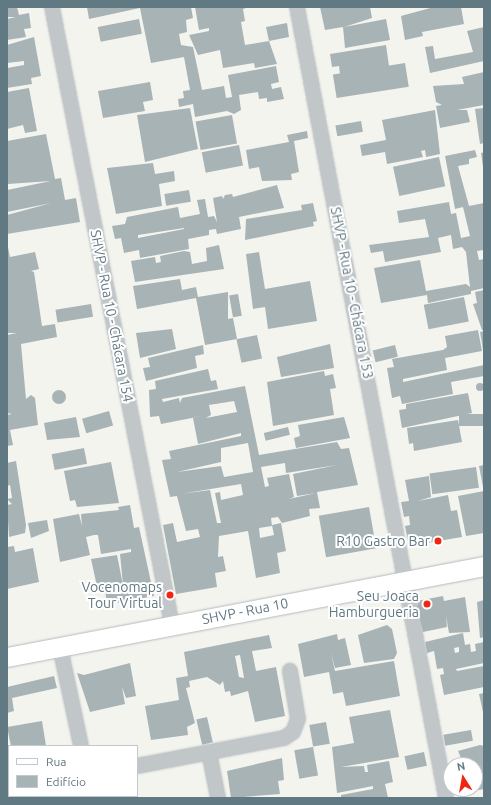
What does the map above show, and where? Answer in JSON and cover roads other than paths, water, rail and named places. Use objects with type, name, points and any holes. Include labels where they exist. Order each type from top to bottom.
[{"type":"street","name":"SHVP - Rua 10 - Chácara 154","points":[[52,7],[172,625]]},
{"type":"street","name":"SHVP - Rua 10 - Chácara 153","points":[[297,7],[446,798]]},
{"type":"street","name":"SHVP - Rua 10","points":[[7,658],[484,566]]},
{"type":"street","points":[[60,647],[81,745]]},
{"type":"street","points":[[138,766],[284,738],[293,732],[298,719],[290,671]]},
{"type":"street","points":[[209,752],[218,798]]},
{"type":"place","name":"R10 Gastro Bar","points":[[438,541]]},
{"type":"place","name":"Vocenomaps Tour Virtual","points":[[170,595]]},
{"type":"place","name":"Seu Joaca Hamburgueria","points":[[427,604]]}]
